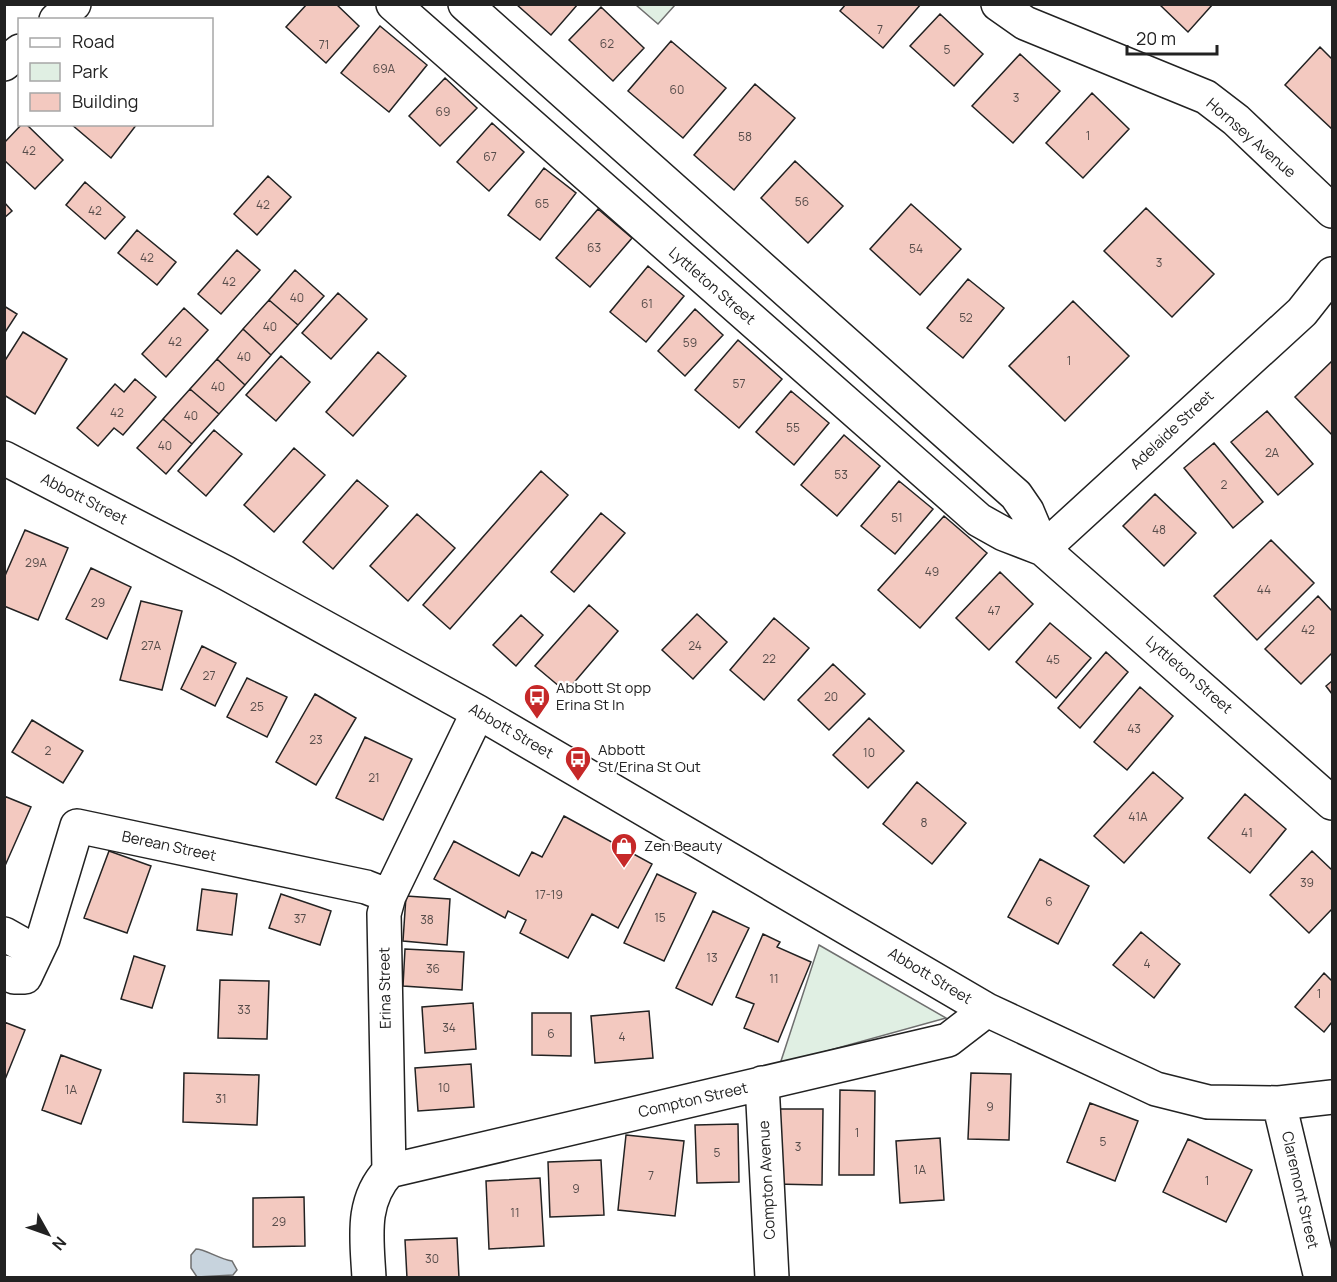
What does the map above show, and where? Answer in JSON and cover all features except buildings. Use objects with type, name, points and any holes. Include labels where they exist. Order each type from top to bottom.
[{"type":"street","points":[[58,18],[74,4]]},
{"type":"street","name":"Lyttleton Street","points":[[393,4],[979,520],[1004,534],[1043,549],[1332,803]]},
{"type":"street","name":"Lyttleton Street","points":[[465,4],[1016,495],[1027,511],[1043,549]]},
{"type":"street","name":"Hornsey Avenue","points":[[998,4],[1025,23],[1206,97],[1236,120],[1332,211]]},
{"type":"street","points":[[4,63],[18,52]]},
{"type":"street","name":"Adelaide Street","points":[[1302,312],[1332,274]]},
{"type":"street","name":"Adelaide Street","points":[[1043,549],[1302,312],[1332,292]]},
{"type":"street","name":"Abbott Street","points":[[4,458],[226,573],[478,712],[987,1010],[1155,1089],[1208,1102],[1279,1102],[1332,1097]]},
{"type":"street","name":"Erina Street","points":[[389,1171],[384,914],[389,896],[478,712]]},
{"type":"street","name":"Berean Street","points":[[4,972],[14,976],[25,976],[42,939],[76,826],[366,887],[389,896]]},
{"type":"street","points":[[4,934],[36,952]]},
{"type":"street","name":"Compton Street","points":[[389,1171],[948,1040],[987,1010]]},
{"type":"street","name":"Compton Avenue","points":[[762,1083],[772,1278]]},
{"type":"street","name":"Claremont Street","points":[[1279,1102],[1321,1278]]},
{"type":"street","points":[[369,1278],[367,1219],[371,1198],[379,1182],[389,1171]]},
{"type":"green space","points":[[636,5],[675,5],[658,24]]},
{"type":"green space","points":[[819,945],[946,1018],[780,1064]]},
{"type":"shaded area","points":[[196,1249],[232,1261],[237,1270],[233,1275],[197,1277],[191,1268],[191,1255]]},
{"type":"place","name":"Abbott St opp Erina St In","points":[[537,720]]},
{"type":"place","name":"Abbott St/Erina St Out","points":[[578,782]]},
{"type":"place","name":"Zen Beauty","points":[[624,869]]}]
